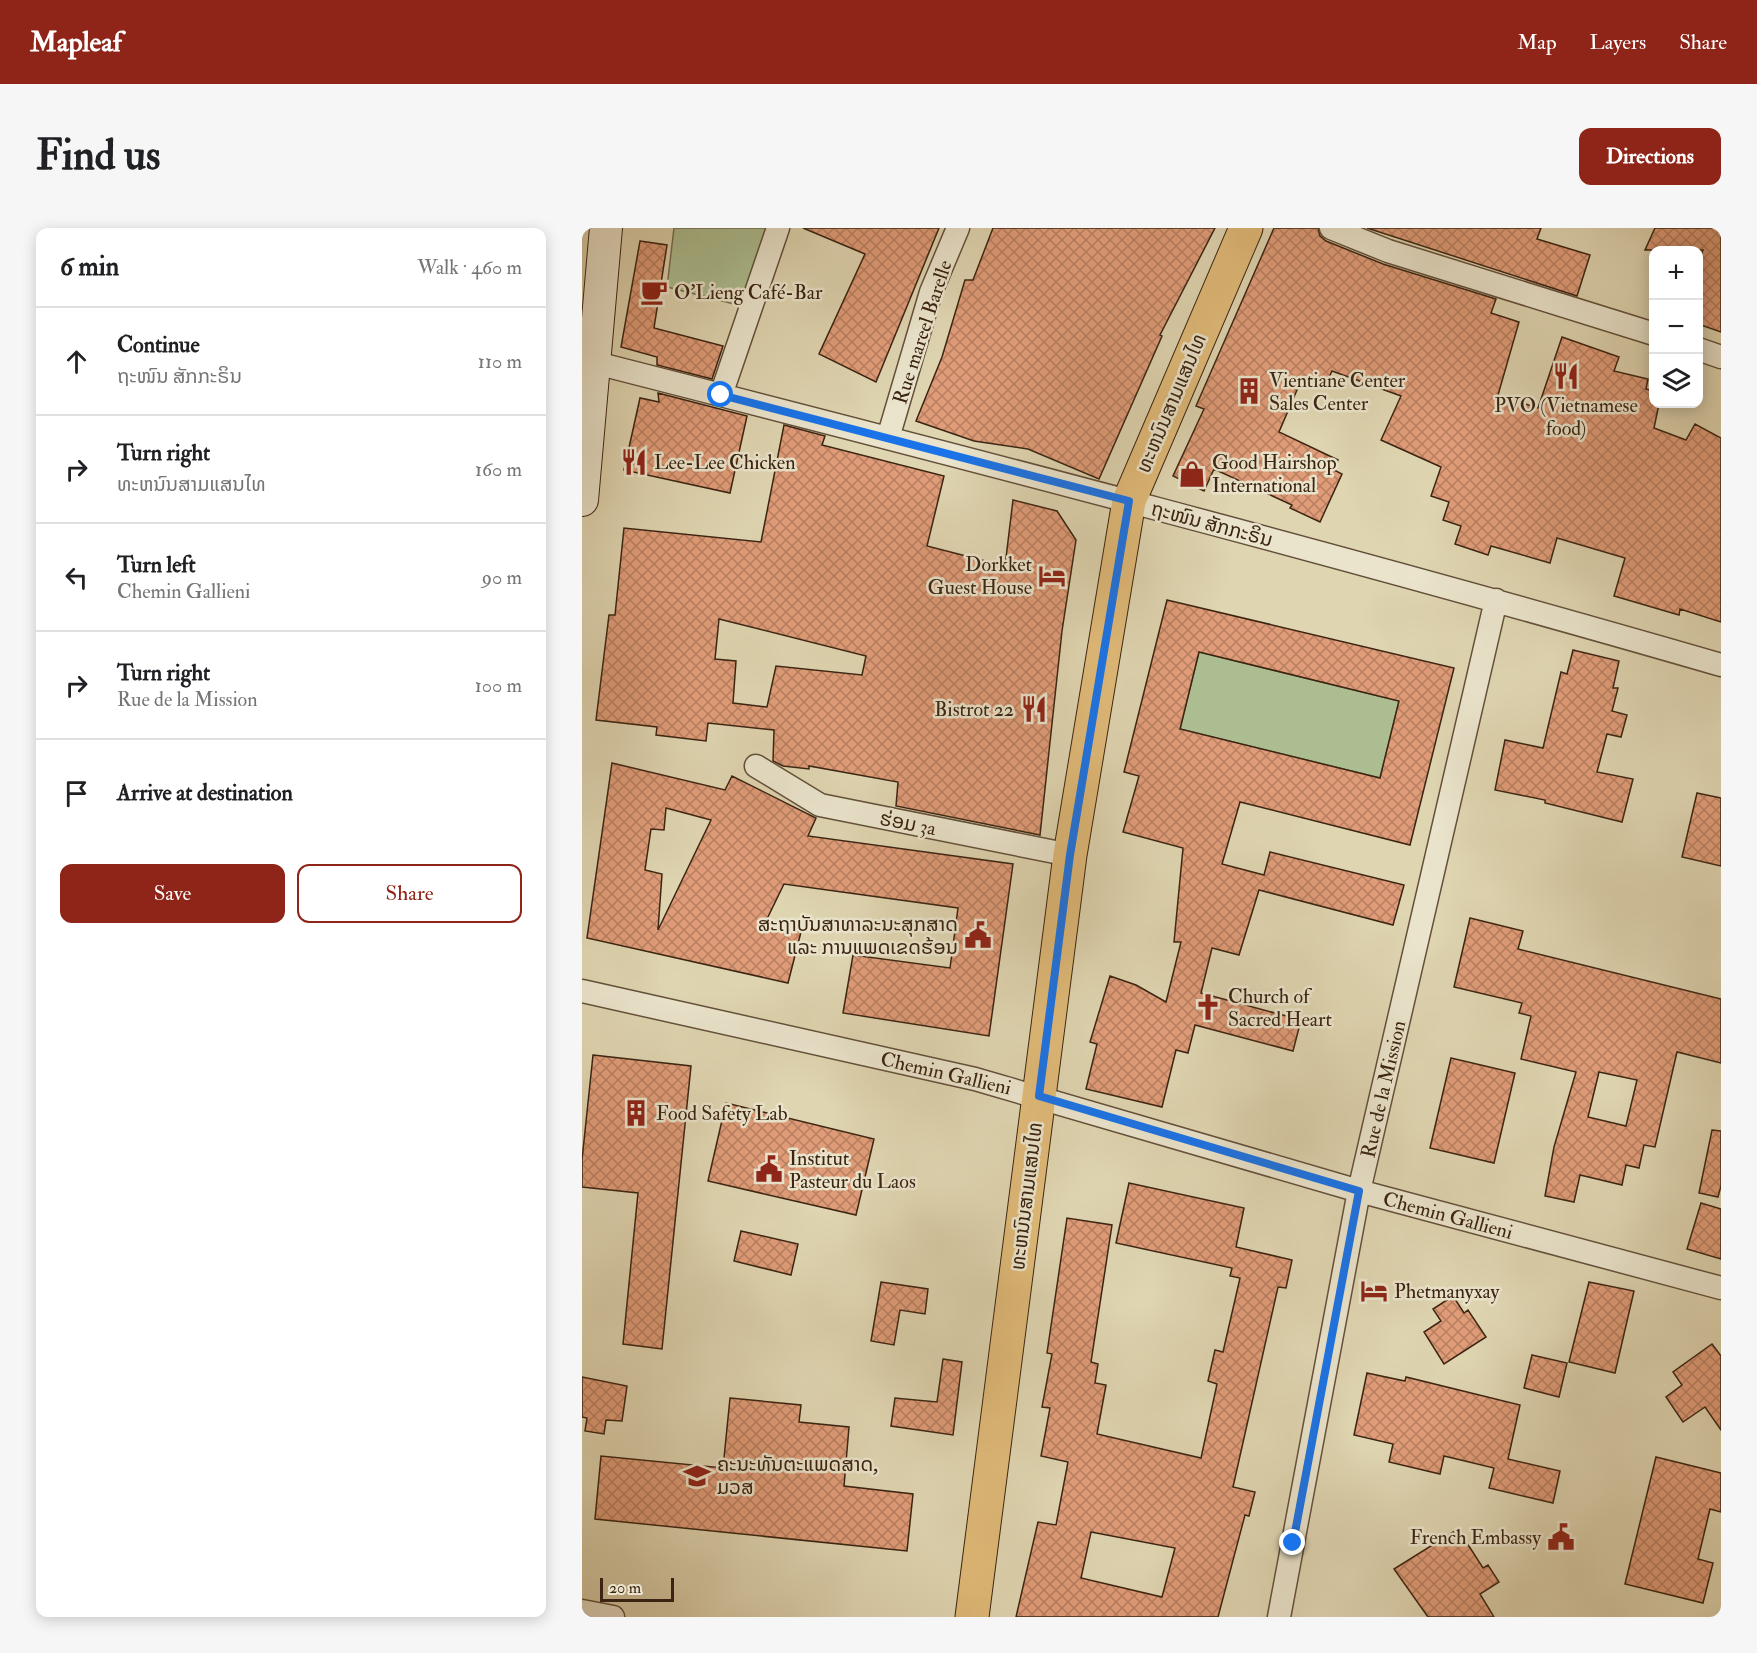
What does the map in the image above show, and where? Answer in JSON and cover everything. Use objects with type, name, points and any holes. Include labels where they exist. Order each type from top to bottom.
[{"type":"main road","name":"ທະຫນົນສາມແສນໄທ","points":[[972,1617],[1070,855],[1129,501],[1246,228]]},
{"type":"street","points":[[582,500],[596,363],[606,228]]},
{"type":"street","points":[[721,395],[778,228]]},
{"type":"street","name":"Rue mareel Barelle","points":[[888,438],[931,292],[958,228]]},
{"type":"street","points":[[1331,228],[1388,252],[1649,333]]},
{"type":"street","points":[[1703,351],[1721,357]]},
{"type":"street","name":"ຖະໜົນ ສັກກະຣິນ","points":[[596,363],[1129,501],[1496,600],[1721,665]]},
{"type":"street","name":"Rue de la Mission","points":[[1279,1617],[1359,1191],[1496,600]]},
{"type":"street","name":"ຮ່ອມ 3a","points":[[756,766],[819,805],[1070,855]]},
{"type":"street","name":"Chemin Gallieni","points":[[582,991],[975,1079],[1359,1191],[1721,1288]]},
{"type":"street","points":[[582,1611],[613,1617]]},
{"type":"green space","points":[[674,228],[771,228],[746,307],[667,287]]},
{"type":"green space","points":[[1199,652],[1399,701],[1380,778],[1180,729]]},
{"type":"building","points":[[803,228],[939,228],[876,382],[819,354],[865,254]]},
{"type":"building","points":[[993,228],[1215,228],[1160,335],[1162,336],[1099,479],[1028,449],[974,441],[916,421],[942,357],[965,280],[973,280]]},
{"type":"building","points":[[1274,228],[1318,228],[1320,236],[1326,241],[1383,264],[1496,299],[1491,313],[1519,322],[1498,395],[1538,408],[1562,337],[1619,357],[1614,371],[1648,379],[1646,389],[1649,390],[1649,408],[1658,408],[1654,428],[1686,440],[1695,424],[1721,438],[1721,622],[1680,609],[1679,615],[1614,596],[1625,558],[1557,538],[1550,563],[1491,546],[1488,555],[1455,544],[1461,526],[1443,520],[1449,502],[1431,496],[1441,467],[1381,440],[1401,396],[1332,371],[1325,386],[1303,376],[1279,432],[1338,460],[1334,470],[1342,474],[1320,522],[1290,508],[1292,505],[1214,469],[1204,491],[1173,476],[1204,409],[1196,406]]},
{"type":"building","points":[[1367,228],[1541,228],[1537,239],[1590,255],[1577,296]]},
{"type":"building","points":[[1655,228],[1721,228],[1721,332],[1703,326],[1703,246],[1649,246],[1649,250],[1645,250]]},
{"type":"building","points":[[640,241],[667,245],[654,328],[723,346],[712,379],[657,365],[657,357],[621,347]]},
{"type":"building","points":[[658,393],[747,416],[730,493],[624,470],[640,398],[659,402]]},
{"type":"building","points":[[784,425],[825,436],[822,445],[944,476],[927,546],[1005,566],[1013,500],[1057,511],[1076,540],[1062,631],[1040,835],[896,806],[898,782],[809,766],[809,769],[783,766],[773,761],[774,730],[708,723],[706,741],[656,735],[657,727],[596,720],[609,615],[615,615],[624,528],[761,542]],"holes":[[[719,619],[866,656],[862,675],[776,666],[767,707],[733,703],[736,661],[715,659]]]},
{"type":"building","points":[[1167,600],[1454,668],[1410,845],[1240,802],[1222,864],[1264,875],[1270,852],[1404,885],[1393,925],[1259,890],[1239,955],[1212,948],[1201,993],[1301,1020],[1293,1051],[1195,1025],[1188,1053],[1176,1050],[1162,1107],[1086,1089],[1097,1044],[1090,1042],[1110,976],[1136,985],[1166,1002],[1181,942],[1174,942],[1183,848],[1123,832],[1139,776],[1124,772]],"holes":[[[1199,652],[1399,701],[1380,778],[1180,729]]]},
{"type":"building","points":[[1573,650],[1619,661],[1613,688],[1618,688],[1612,711],[1627,715],[1621,737],[1607,734],[1597,772],[1633,779],[1622,822],[1545,803],[1545,800],[1495,790],[1505,740],[1543,748],[1561,672],[1567,674]]},
{"type":"building","points":[[612,763],[725,790],[732,776],[816,818],[808,836],[1013,864],[989,1036],[843,1013],[853,955],[950,968],[958,908],[784,884],[765,923],[801,932],[788,983],[587,938]],"holes":[[[666,808],[711,820],[658,930],[662,874],[645,870],[651,829],[664,830]]]},
{"type":"building","points":[[1697,793],[1721,798],[1721,866],[1682,857]]},
{"type":"building","points":[[1470,918],[1523,931],[1518,949],[1721,999],[1721,1063],[1677,1052],[1655,1147],[1644,1145],[1639,1168],[1626,1165],[1622,1185],[1580,1175],[1574,1202],[1545,1196],[1554,1147],[1576,1072],[1521,1059],[1531,1016],[1519,1013],[1522,1003],[1454,987]],"holes":[[[1599,1072],[1637,1080],[1626,1126],[1588,1117]]]},
{"type":"building","name":"Food Safety Lab","points":[[593,1055],[691,1066],[662,1349],[623,1344],[638,1193],[582,1187],[582,1160]]},
{"type":"building","points":[[1451,1058],[1515,1073],[1494,1163],[1430,1148]]},
{"type":"building","points":[[726,1103],[874,1139],[856,1215],[708,1181]]},
{"type":"building","points":[[1712,1130],[1721,1131],[1721,1186],[1718,1197],[1699,1193]]},
{"type":"building","points":[[1129,1183],[1244,1208],[1236,1247],[1292,1260],[1286,1288],[1278,1287],[1233,1487],[1255,1492],[1249,1516],[1245,1515],[1218,1617],[1016,1617],[1038,1522],[1056,1525],[1068,1462],[1041,1456],[1050,1408],[1042,1407],[1052,1354],[1047,1353],[1067,1218],[1112,1225],[1091,1362],[1098,1364],[1095,1383],[1106,1385],[1097,1434],[1201,1458],[1217,1384],[1208,1381],[1215,1350],[1223,1352],[1240,1278],[1230,1276],[1232,1268],[1116,1243]],"holes":[[[1091,1532],[1175,1548],[1162,1597],[1081,1578]]]},
{"type":"building","points":[[1701,1203],[1721,1209],[1721,1259],[1687,1249]]},
{"type":"building","points":[[741,1231],[798,1244],[791,1275],[734,1261]]},
{"type":"building","points":[[881,1282],[928,1289],[925,1314],[900,1310],[894,1345],[871,1341]]},
{"type":"building","points":[[1589,1282],[1634,1291],[1615,1373],[1569,1362]]},
{"type":"building","points":[[1453,1296],[1464,1313],[1468,1310],[1486,1337],[1444,1364],[1424,1332],[1441,1321],[1433,1309]]},
{"type":"building","points":[[1712,1344],[1721,1356],[1721,1430],[1705,1407],[1683,1422],[1666,1397],[1682,1385],[1673,1372]]},
{"type":"building","points":[[1532,1355],[1567,1363],[1559,1397],[1524,1388]]},
{"type":"building","points":[[943,1359],[962,1362],[953,1435],[891,1426],[895,1398],[937,1402]]},
{"type":"building","points":[[1367,1373],[1405,1381],[1406,1377],[1520,1405],[1508,1459],[1560,1471],[1553,1503],[1489,1488],[1494,1468],[1444,1456],[1440,1474],[1389,1462],[1393,1444],[1354,1435]]},
{"type":"building","points":[[582,1377],[627,1386],[622,1421],[606,1420],[604,1434],[585,1431],[587,1418],[582,1417]]},
{"type":"building","name":"ຄະນະທັນຕະແພດສາດ, ມວສ","points":[[730,1398],[801,1405],[799,1422],[849,1427],[844,1486],[913,1494],[907,1551],[595,1519],[601,1456],[723,1468]]},
{"type":"building","points":[[1656,1457],[1721,1473],[1721,1512],[1710,1509],[1698,1559],[1713,1563],[1703,1603],[1625,1584]]},
{"type":"building","points":[[1458,1529],[1483,1568],[1488,1565],[1499,1582],[1480,1594],[1494,1617],[1428,1617],[1394,1569]]},
{"type":"place","name":"O'Lieng Café-Bar","points":[[654,292]]},
{"type":"place","name":"PVO (Vietnamese food)","points":[[1566,376]]},
{"type":"place","name":"Vientiane Center Sales Center","points":[[1249,391]]},
{"type":"place","name":"Lee-Lee Chicken","points":[[634,462]]},
{"type":"place","name":"Good Hairshop International","points":[[1192,474]]},
{"type":"place","name":"Dorkket Guest House","points":[[1052,576]]},
{"type":"place","name":"Bistrot 22","points":[[1034,709]]},
{"type":"place","name":"ສະຖາບັນສາທາລະນະສຸກສາດ ແລະ ການແພດເຂດຮ້ອນ","points":[[978,935]]},
{"type":"place","name":"Church of Sacred Heart","points":[[1208,1007]]},
{"type":"place","name":"Food Safety Lab","points":[[636,1113]]},
{"type":"place","name":"Institut Pasteur du Laos","points":[[769,1169]]},
{"type":"place","name":"Phetmanyxay","points":[[1374,1291]]},
{"type":"place","name":"ຄະນະທັນຕະແພດສາດ, ມວສ","points":[[697,1476]]},
{"type":"place","name":"French Embassy","points":[[1561,1537]]},
{"type":"route","points":[[721,395],[1129,501],[1070,855],[1039,1096],[1359,1191],[1293,1543]]}]
